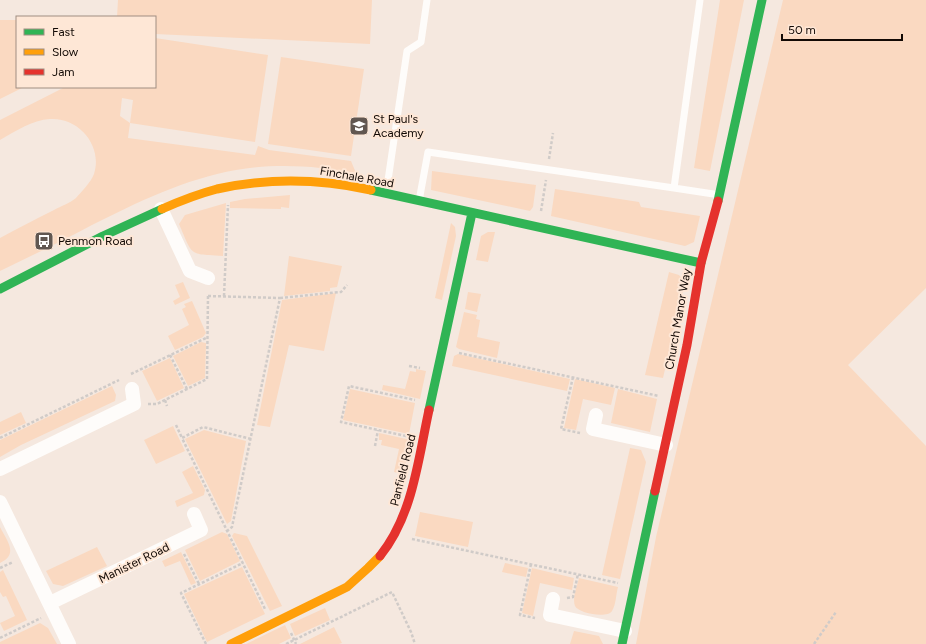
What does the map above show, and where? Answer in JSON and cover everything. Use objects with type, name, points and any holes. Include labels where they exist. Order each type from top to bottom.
[{"type":"street","name":"Church Manor Way","points":[[624,637],[676,399],[701,263],[720,195],[762,0]]},
{"type":"street","name":"Finchale Road","points":[[0,289],[122,227],[194,196],[228,187],[274,182],[318,182],[356,187],[701,263]]},
{"type":"street","points":[[161,209],[190,271],[208,278]]},
{"type":"street","name":"Panfield Road","points":[[231,644],[347,587],[375,563],[395,535],[409,500],[472,213]]},
{"type":"street","points":[[0,469],[134,404],[132,389]]},
{"type":"street","points":[[596,414],[593,429],[666,445]]},
{"type":"street","points":[[0,502],[69,644]]},
{"type":"street","name":"Manister Road","points":[[52,608],[201,530],[194,514]]},
{"type":"street","points":[[553,599],[550,615],[624,637]]},
{"type":"lane","points":[[386,194],[407,52],[421,42],[427,0]]},
{"type":"lane","points":[[674,188],[700,0]]},
{"type":"lane","points":[[419,201],[428,152],[720,195]]},
{"type":"path","points":[[224,296],[228,187]]},
{"type":"path","points":[[134,404],[157,404],[207,379],[208,278]]},
{"type":"path","points":[[208,296],[280,298],[341,292],[347,285]]},
{"type":"path","points":[[227,531],[232,527],[280,298]]},
{"type":"path","points":[[130,375],[208,337]]},
{"type":"path","points":[[443,349],[676,399]]},
{"type":"path","points":[[170,355],[187,389]]},
{"type":"path","points":[[573,377],[561,429],[579,433],[593,429]]},
{"type":"path","points":[[0,438],[123,378]]},
{"type":"path","points":[[423,440],[341,422],[349,386],[431,404]]},
{"type":"path","points":[[165,400],[168,406]]},
{"type":"path","points":[[176,425],[272,624]]},
{"type":"path","points":[[182,438],[203,428],[251,439]]},
{"type":"path","points":[[375,446],[378,430]]},
{"type":"path","points":[[395,535],[634,586]]},
{"type":"path","points":[[178,542],[199,584]]},
{"type":"path","points":[[206,644],[181,593],[243,563]]},
{"type":"path","points":[[531,564],[520,615],[548,621],[550,615]]},
{"type":"path","points":[[553,599],[573,597],[578,574]]},
{"type":"path","points":[[286,644],[392,592],[412,632],[415,644]]},
{"type":"path","points":[[0,638],[52,608]]},
{"type":"path","points":[[814,644],[836,612]]},
{"type":"shaded area","points":[[118,0],[372,0],[370,44],[156,34],[156,16],[117,16]]},
{"type":"shaded area","points":[[720,0],[744,0],[710,171],[694,168]]},
{"type":"shaded area","points":[[783,0],[926,0],[926,288],[848,365],[926,446],[926,644],[636,644],[656,537]]},
{"type":"shaded area","points":[[0,20],[16,20],[16,88],[22,88],[0,99]]},
{"type":"shaded area","points":[[156,38],[268,55],[255,142],[130,123],[128,138],[255,155],[258,146],[269,150],[351,161],[356,173],[311,167],[281,166],[236,170],[198,179],[162,192],[109,216],[0,271],[0,238],[76,198],[93,177],[96,164],[92,144],[79,128],[70,123],[50,119],[37,121],[24,126],[0,140],[0,120],[63,88],[156,88]],"holes":[[[122,98],[133,100],[130,123],[120,116]]]},
{"type":"shaded area","points":[[281,57],[364,69],[351,156],[268,144]]},
{"type":"shaded area","points":[[432,171],[536,185],[533,207],[530,211],[431,190]]},
{"type":"shaded area","points":[[555,189],[639,202],[641,207],[700,216],[694,242],[685,246],[551,216]]},
{"type":"shaded area","points":[[290,195],[289,208],[230,208],[230,202],[245,199]]},
{"type":"shaded area","points":[[226,203],[223,256],[203,255],[193,251],[190,248],[179,224],[185,215]]},
{"type":"shaded area","points":[[451,223],[455,227],[456,236],[442,300],[435,298]]},
{"type":"shaded area","points":[[488,232],[495,232],[488,262],[476,260],[481,236]]},
{"type":"shaded area","points":[[289,256],[342,266],[337,287],[330,288],[330,291],[284,296]]},
{"type":"shaded area","points":[[669,272],[679,275],[685,282],[663,378],[645,375]]},
{"type":"shaded area","points":[[183,282],[190,298],[175,305],[173,301],[180,297],[175,285]]},
{"type":"shaded area","points":[[468,292],[481,294],[477,312],[465,309]]},
{"type":"shaded area","points":[[336,293],[324,351],[289,345],[270,427],[257,425],[282,300]]},
{"type":"shaded area","points":[[192,301],[206,333],[203,337],[175,350],[168,336],[189,325],[182,309],[186,307],[184,304]]},
{"type":"shaded area","points":[[464,312],[477,315],[476,319],[480,320],[477,337],[500,342],[497,358],[456,347]]},
{"type":"shaded area","points":[[201,342],[206,343],[205,378],[188,386],[173,356]]},
{"type":"shaded area","points":[[458,354],[570,379],[567,391],[452,366],[454,356]]},
{"type":"shaded area","points":[[170,358],[184,388],[157,401],[142,371]]},
{"type":"shaded area","points":[[416,369],[426,371],[420,399],[382,390],[383,385],[405,389],[410,371],[416,372]]},
{"type":"shaded area","points":[[575,379],[615,388],[611,405],[583,399],[576,430],[564,428]]},
{"type":"shaded area","points":[[112,386],[116,395],[115,401],[21,445],[0,457],[0,440]]},
{"type":"shaded area","points":[[350,389],[415,403],[409,434],[343,420]]},
{"type":"shaded area","points":[[618,389],[657,399],[650,432],[611,423]]},
{"type":"shaded area","points":[[21,412],[26,423],[0,435],[0,422]]},
{"type":"shaded area","points":[[173,426],[185,451],[156,464],[144,440]]},
{"type":"shaded area","points":[[204,430],[246,441],[231,521],[227,524],[185,439]]},
{"type":"shaded area","points":[[379,433],[411,440],[403,474],[394,472],[399,449],[381,445],[382,440],[379,440]]},
{"type":"shaded area","points":[[630,448],[641,450],[646,462],[620,579],[602,575]]},
{"type":"shaded area","points":[[193,466],[205,490],[204,495],[177,507],[175,501],[193,493],[182,472]]},
{"type":"shaded area","points":[[420,512],[473,522],[468,547],[415,536]]},
{"type":"shaded area","points":[[0,527],[8,542],[10,551],[9,556],[0,563]]},
{"type":"shaded area","points":[[222,532],[227,534],[240,561],[200,581],[185,550]]},
{"type":"shaded area","points":[[234,533],[247,536],[282,606],[270,611],[232,536]]},
{"type":"shaded area","points":[[97,547],[107,566],[63,586],[53,584],[46,571]]},
{"type":"shaded area","points":[[181,552],[196,583],[191,585],[180,561],[165,567],[162,561]]},
{"type":"shaded area","points":[[505,563],[528,568],[526,577],[502,572]]},
{"type":"shaded area","points":[[242,567],[265,614],[207,642],[184,594]]},
{"type":"shaded area","points":[[532,568],[574,578],[572,590],[540,583],[533,616],[522,613]]},
{"type":"shaded area","points":[[3,570],[27,620],[4,631],[0,623],[15,616],[6,596],[3,597],[0,592],[0,572]]},
{"type":"shaded area","points":[[579,578],[618,587],[612,611],[605,615],[599,615],[587,613],[577,609],[574,600]]},
{"type":"shaded area","points":[[325,608],[330,620],[295,636],[290,624]]},
{"type":"shaded area","points":[[40,623],[48,628],[57,644],[0,644],[0,642]]},
{"type":"shaded area","points":[[285,625],[291,638],[279,644],[246,644]]},
{"type":"shaded area","points":[[334,627],[342,643],[300,644]]},
{"type":"shaded area","points":[[574,631],[599,636],[603,644],[570,644]]},
{"type":"traffic: fast","points":[[718,201],[762,0]]},
{"type":"traffic: fast","points":[[371,190],[701,263]]},
{"type":"traffic: fast","points":[[0,289],[103,236],[162,209]]},
{"type":"traffic: fast","points":[[429,410],[472,213]]},
{"type":"traffic: fast","points":[[622,644],[655,491]]},
{"type":"traffic: slow","points":[[162,209],[217,189],[255,183],[294,181],[313,182],[352,186],[371,190]]},
{"type":"traffic: slow","points":[[231,644],[347,587],[380,556]]},
{"type":"traffic: jam","points":[[655,491],[687,345],[701,263],[718,201]]},
{"type":"traffic: jam","points":[[380,556],[391,540],[407,505],[413,486],[429,410]]},
{"type":"place","name":"St Paul's Academy","points":[[359,126]]},
{"type":"place","name":"Penmon Road","points":[[44,241]]}]
